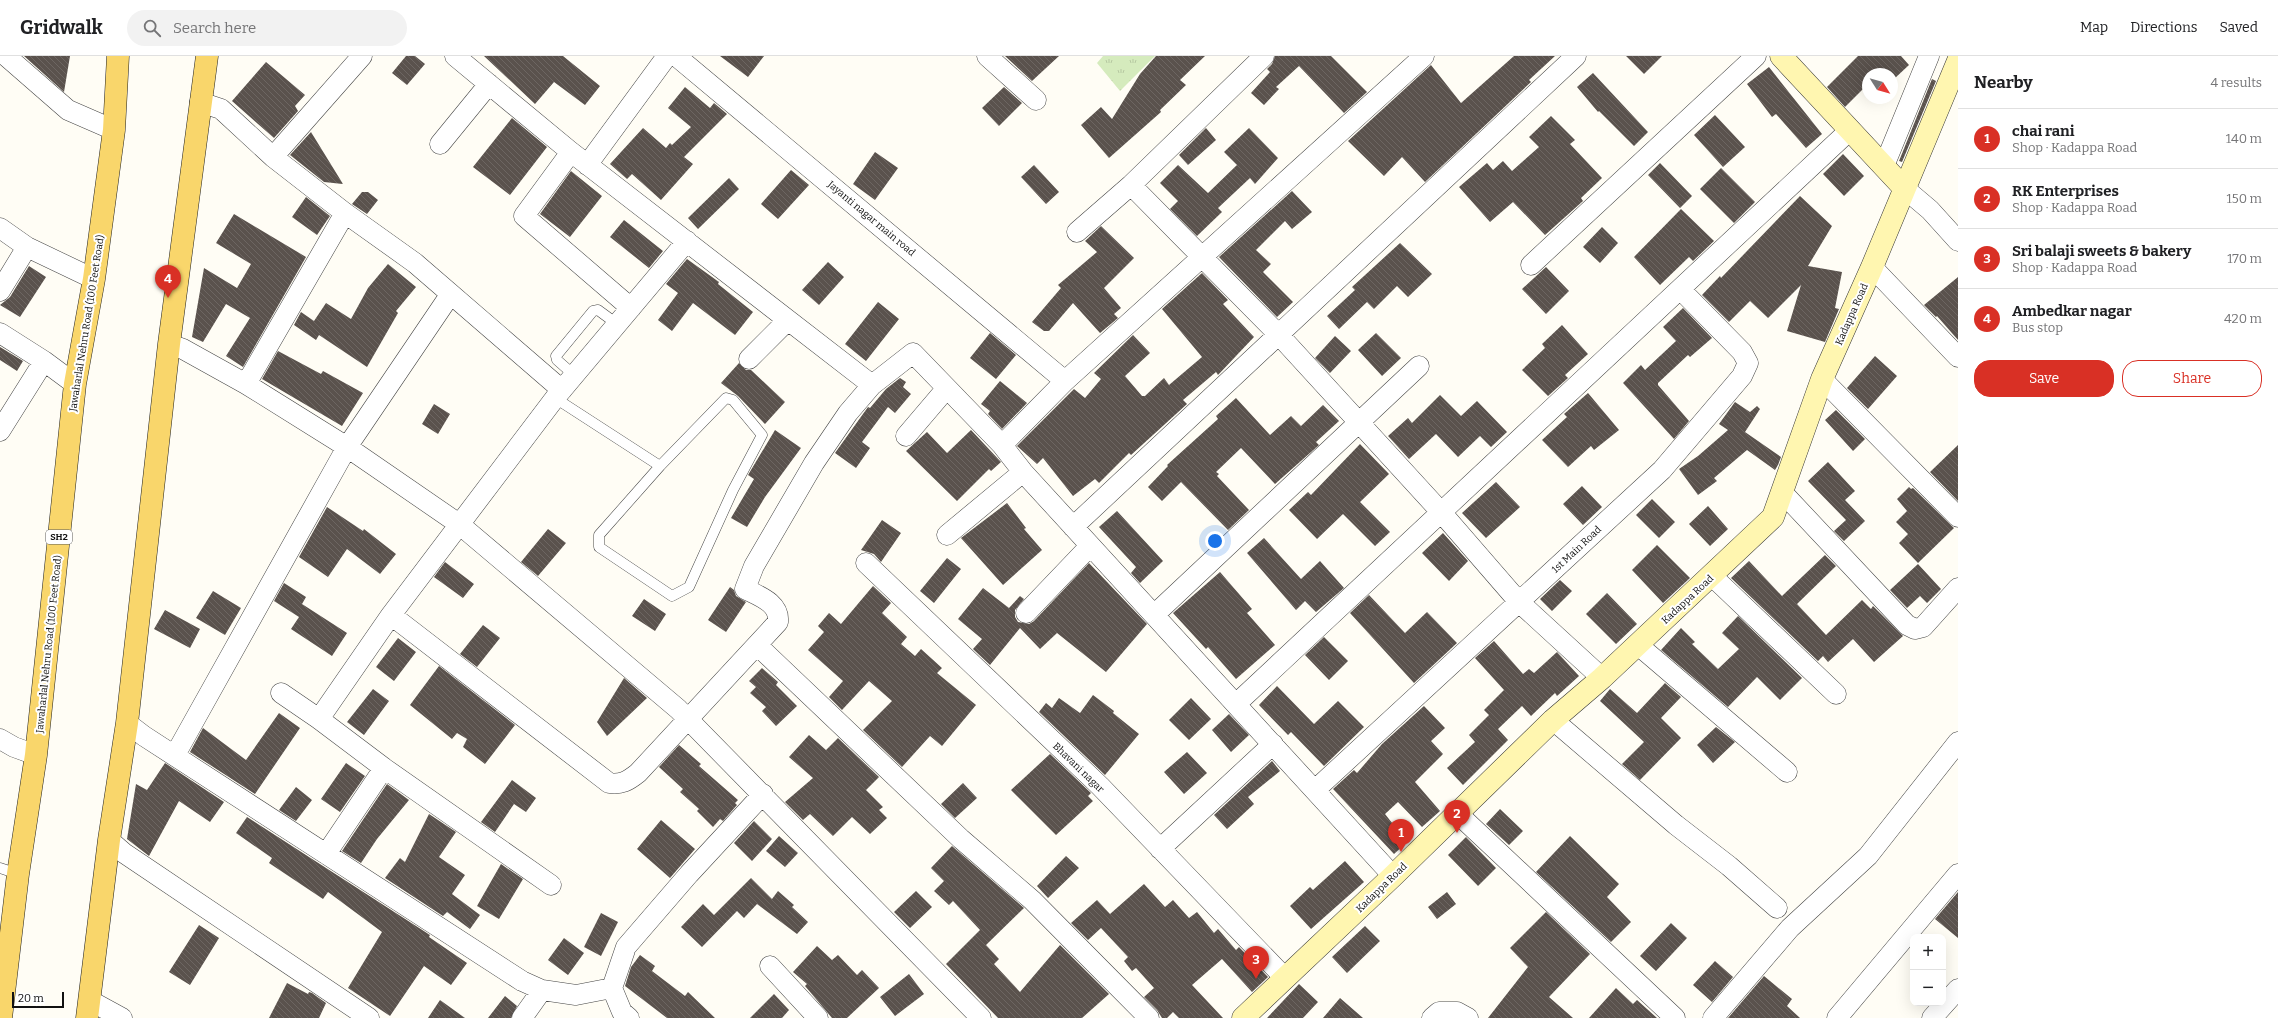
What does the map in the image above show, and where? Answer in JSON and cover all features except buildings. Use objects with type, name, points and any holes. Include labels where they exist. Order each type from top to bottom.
[{"type":"main road","name":"Jawaharlal Nehru Road (100 Feet Road)","points":[[1,1018],[9,871],[36,755],[75,384],[94,279],[114,130],[118,56]]},
{"type":"main road","points":[[88,1009],[109,840],[127,723],[169,344],[207,56]]},
{"type":"main road","points":[[1781,56],[1904,188]]},
{"type":"main road","name":"Kadappa Road","points":[[1243,1018],[1393,876],[1553,720],[1638,645],[1773,517],[1822,379],[1872,267],[1958,61]]},
{"type":"street","points":[[6,56],[68,110],[114,130]]},
{"type":"street","points":[[273,157],[362,56]]},
{"type":"street","points":[[455,56],[587,165],[872,384]]},
{"type":"street","points":[[587,165],[666,56]]},
{"type":"street","name":"Jayanti nagar main road","points":[[676,56],[815,170],[1065,381]]},
{"type":"street","points":[[987,56],[1036,100]]},
{"type":"street","points":[[1077,232],[1132,185],[1264,56]]},
{"type":"street","points":[[1002,445],[1065,381],[1424,56]]},
{"type":"street","points":[[1073,527],[1576,56]]},
{"type":"street","points":[[1531,265],[1756,56]]},
{"type":"street","points":[[1884,166],[1929,56]]},
{"type":"street","points":[[440,144],[489,84]]},
{"type":"street","points":[[200,102],[221,109],[273,157],[345,213],[414,263],[450,295],[564,388]]},
{"type":"street","points":[[1236,704],[1850,130]]},
{"type":"street","points":[[571,152],[524,216],[631,308]]},
{"type":"street","points":[[1132,185],[1279,335],[1442,512],[1519,602],[1602,678]]},
{"type":"street","points":[[1904,188],[1930,210],[1958,241]]},
{"type":"street","points":[[246,384],[345,213]]},
{"type":"street","points":[[0,228],[27,247],[94,279]]},
{"type":"street","points":[[319,719],[391,615],[459,524],[564,388],[687,242]]},
{"type":"street","points":[[0,291],[27,247]]},
{"type":"street","points":[[1872,267],[1958,357]]},
{"type":"street","name":"1st Main Road","points":[[1315,790],[1662,470],[1742,376],[1748,363],[1742,352],[1680,289]]},
{"type":"street","points":[[175,755],[347,447],[450,295]]},
{"type":"street","points":[[749,359],[788,320]]},
{"type":"street","points":[[0,333],[44,361],[75,384]]},
{"type":"street","points":[[169,344],[183,349],[246,384],[347,447],[459,524],[687,718],[981,1018]]},
{"type":"street","points":[[391,615],[609,783],[618,784],[627,781],[638,773],[687,718],[774,627],[779,617],[773,604],[744,588],[754,566],[814,463],[848,413],[872,384],[913,353],[946,389],[1002,445],[1023,472],[1090,546],[1393,876]]},
{"type":"street","points":[[0,432],[44,361]]},
{"type":"street","points":[[1154,615],[1360,424],[1419,366]]},
{"type":"street","points":[[1822,379],[1958,517]]},
{"type":"street","points":[[906,436],[946,389]]},
{"type":"street","points":[[947,535],[1023,472]]},
{"type":"street","points":[[1782,492],[1907,625],[1915,629],[1923,627],[1958,588]]},
{"type":"street","points":[[1026,613],[1090,546]]},
{"type":"street","name":"Bhavani nagar","points":[[866,563],[1100,786],[1285,978]]},
{"type":"street","points":[[1711,575],[1836,694]]},
{"type":"street","points":[[756,645],[961,840],[1032,900],[1149,1018]]},
{"type":"street","points":[[1638,645],[1787,772]]},
{"type":"street","points":[[281,693],[319,719],[384,768],[551,885]]},
{"type":"street","points":[[1553,720],[1676,825],[1729,866],[1776,908]]},
{"type":"street","points":[[127,723],[144,736],[522,981],[542,990],[576,995],[612,988]]},
{"type":"street","points":[[0,739],[14,747],[36,755]]},
{"type":"street","points":[[1713,1018],[1790,928],[1868,856],[1958,742]]},
{"type":"street","points":[[1160,849],[1273,744]]},
{"type":"street","points":[[326,854],[384,768]]},
{"type":"street","points":[[629,1018],[622,1012],[612,988],[626,947],[689,874],[763,794]]},
{"type":"street","points":[[1457,813],[1675,1018]]},
{"type":"street","points":[[109,840],[124,852],[369,1018]]},
{"type":"street","points":[[1837,1018],[1958,874]]},
{"type":"street","points":[[770,966],[818,1018]]},
{"type":"street","points":[[1932,1018],[1958,989]]},
{"type":"street","points":[[522,1018],[542,990]]},
{"type":"street","points":[[88,1009],[122,1018]]},
{"type":"street","points":[[1432,1018],[1440,1012],[1457,1012],[1468,1018]]},
{"type":"lane","points":[[617,324],[598,310],[593,311],[556,356],[564,388],[660,466]]},
{"type":"lane","points":[[726,398],[733,400],[762,435],[733,490],[689,587],[672,596],[599,547],[599,535],[660,466],[726,398]]},
{"type":"green space","points":[[1103,56],[1155,56],[1120,91],[1097,63]]},
{"type":"place","name":"Ambedkar nagar","points":[[168,298]]},
{"type":"place","name":"RK Enterprises","points":[[1457,833]]},
{"type":"place","name":"chai rani","points":[[1401,852]]},
{"type":"place","name":"Sri balaji sweets & bakery","points":[[1256,979]]}]
